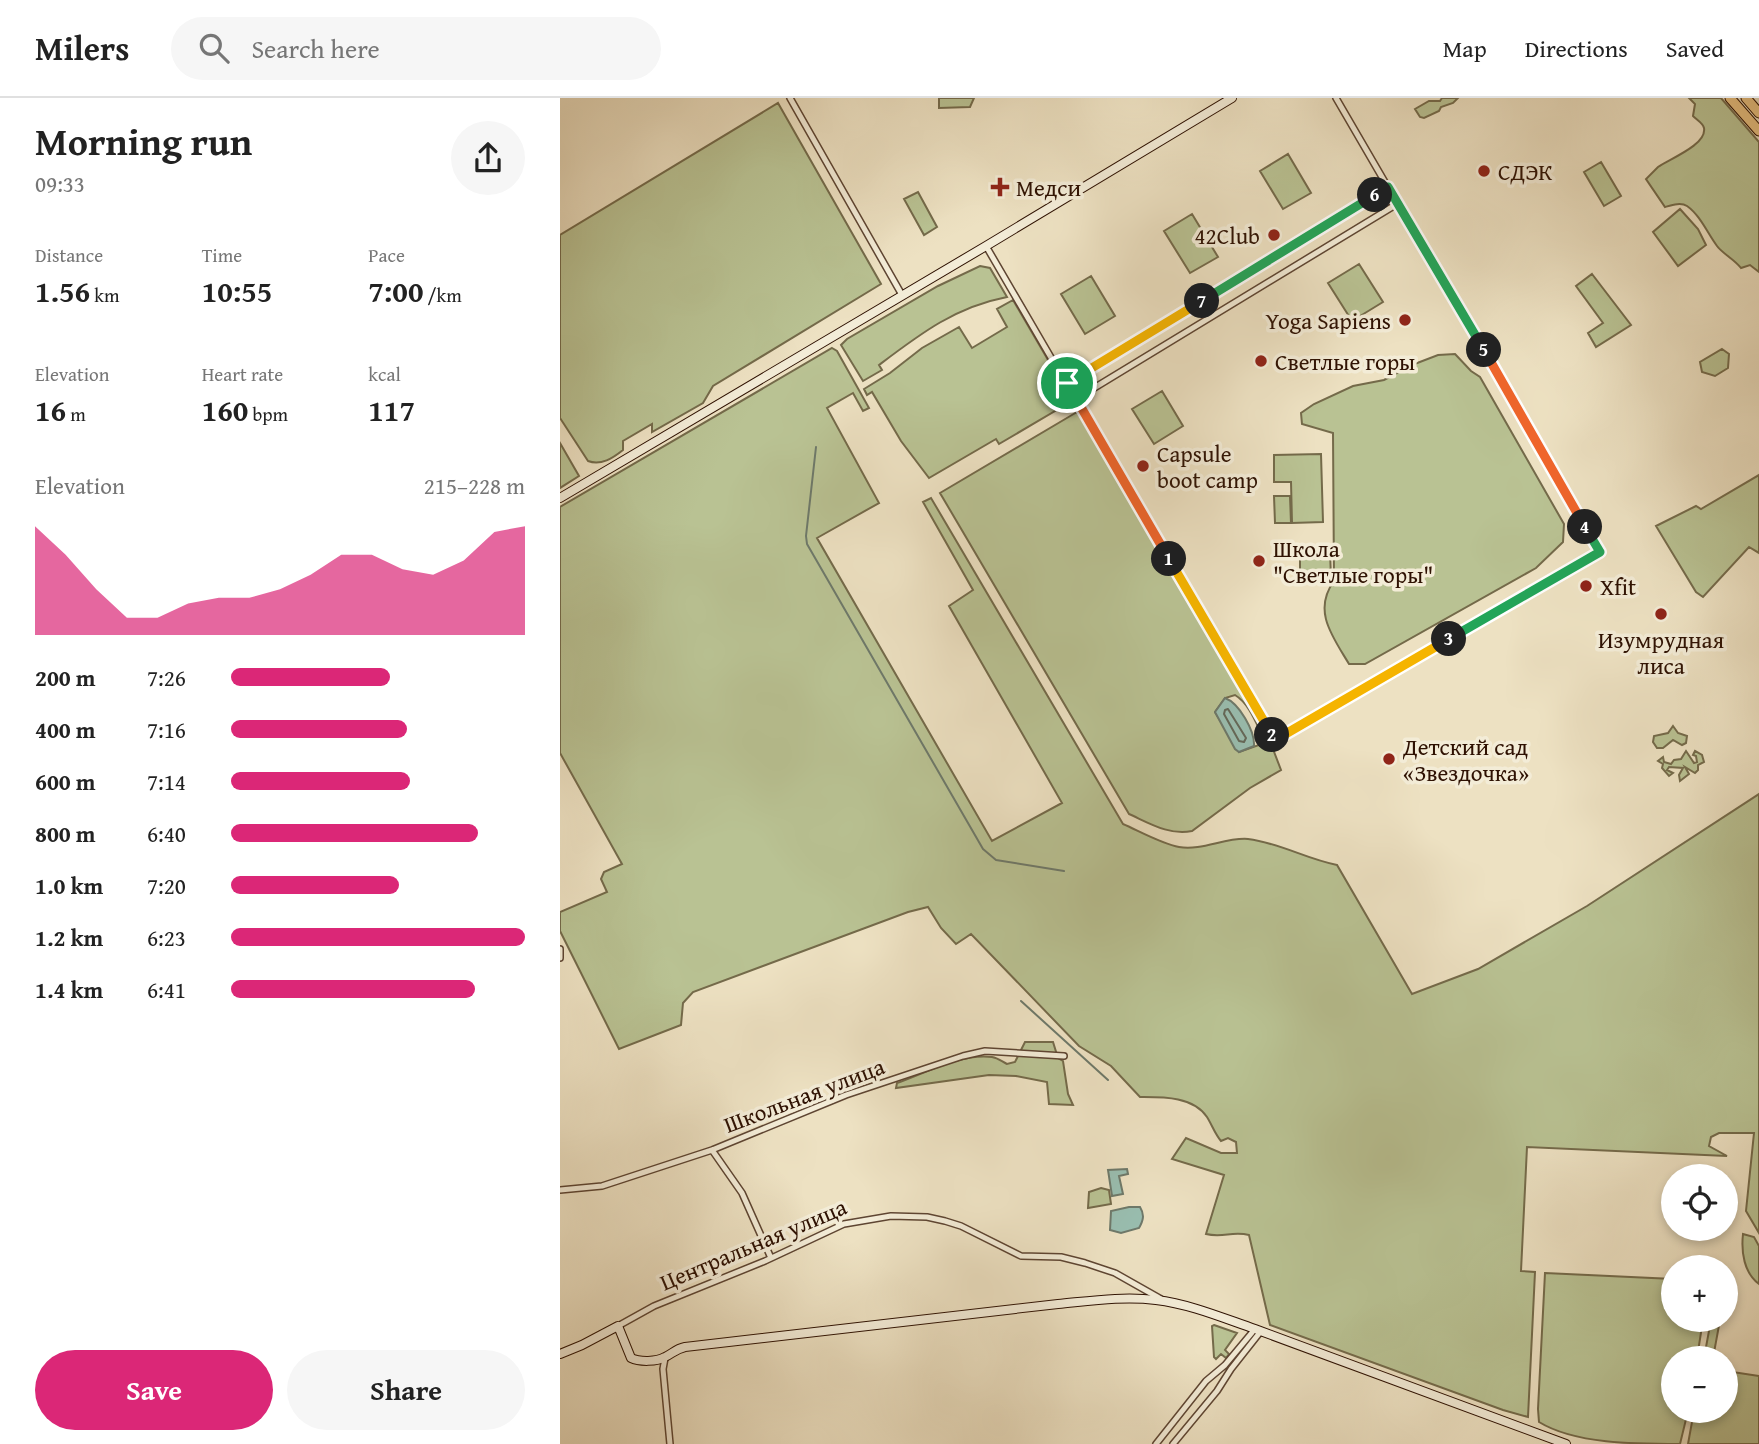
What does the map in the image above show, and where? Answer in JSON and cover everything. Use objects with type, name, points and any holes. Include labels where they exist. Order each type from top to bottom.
[{"type":"main road","points":[[1730,98],[1759,131]]},
{"type":"main road","points":[[1746,98],[1759,113]]},
{"type":"street","points":[[790,98],[902,295]]},
{"type":"street","points":[[560,498],[1232,98]]},
{"type":"street","points":[[986,246],[1269,732],[1282,736],[1600,552],[1335,98]]},
{"type":"street","points":[[1067,383],[1388,187]]},
{"type":"street","points":[[1076,399],[1397,204]]},
{"type":"street","points":[[560,949],[560,958]]},
{"type":"street","name":"Школьная улица","points":[[560,1190],[602,1186],[712,1150],[846,1095],[975,1052],[1064,1056]]},
{"type":"street","points":[[712,1150],[743,1193],[771,1258]]},
{"type":"street","name":"Центральная улица","points":[[560,1354],[654,1306],[829,1231],[858,1220],[891,1216],[927,1217],[961,1226],[1021,1256],[1072,1259],[1115,1273],[1163,1301]]},
{"type":"street","points":[[618,1326],[631,1358],[635,1361],[649,1361],[665,1358],[677,1349],[685,1347],[1024,1308],[1113,1300],[1163,1301],[1258,1330],[1566,1444]]},
{"type":"street","points":[[1156,1444],[1206,1381],[1258,1330]]},
{"type":"street","points":[[1173,1444],[1209,1401],[1258,1330]]},
{"type":"street","points":[[665,1358],[663,1369],[670,1444]]},
{"type":"shaded area","points":[[939,98],[974,98],[970,107],[939,108]]},
{"type":"shaded area","points":[[1442,98],[1458,98],[1424,118],[1420,117],[1415,109],[1429,101],[1440,101]]},
{"type":"shaded area","points":[[1689,98],[1721,98],[1759,142],[1759,272],[1750,265],[1741,268],[1722,252],[1696,214],[1687,206],[1679,204],[1665,207],[1646,179],[1658,167],[1700,140],[1704,128],[1693,116],[1695,104]]},
{"type":"shaded area","points":[[778,103],[881,284],[713,386],[703,403],[652,432],[652,424],[623,441],[623,450],[611,458],[598,463],[588,461],[560,418],[560,235]]},
{"type":"shaded area","points":[[1288,154],[1311,193],[1283,209],[1260,171]]},
{"type":"shaded area","points":[[1601,162],[1621,196],[1604,206],[1584,172]]},
{"type":"shaded area","points":[[918,192],[937,227],[924,235],[904,199]]},
{"type":"shaded area","points":[[1680,209],[1698,229],[1706,245],[1678,266],[1653,232]]},
{"type":"shaded area","points":[[1192,214],[1218,257],[1190,273],[1164,231]]},
{"type":"shaded area","points":[[1359,264],[1383,302],[1352,321],[1328,283]]},
{"type":"shaded area","points":[[980,266],[990,268],[1007,297],[971,307],[939,323],[879,365],[882,370],[863,381],[841,345],[847,339],[938,286]]},
{"type":"shaded area","points":[[1592,274],[1631,325],[1596,347],[1588,333],[1603,323],[1576,286]]},
{"type":"shaded area","points":[[1091,276],[1115,316],[1085,334],[1061,294]]},
{"type":"shaded area","points":[[1013,300],[1072,401],[999,444],[996,439],[929,478],[901,441],[872,392],[867,395],[864,389],[922,348],[959,327],[972,348],[1007,327],[997,309]]},
{"type":"shaded area","points":[[832,348],[837,351],[869,408],[863,411],[853,393],[827,408],[879,503],[817,538],[992,841],[1062,803],[949,606],[973,590],[923,502],[931,498],[1123,824],[1179,847],[1248,839],[1337,865],[1412,994],[1478,969],[1587,906],[1759,794],[1759,1233],[1746,1211],[1754,1133],[1719,1133],[1711,1137],[1709,1146],[1727,1156],[1527,1147],[1521,1271],[1535,1272],[1528,1417],[1270,1325],[1249,1235],[1206,1234],[1224,1175],[1172,1159],[1186,1138],[1221,1153],[1237,1153],[1236,1142],[1228,1138],[1221,1141],[1207,1117],[1194,1105],[1177,1099],[1140,1097],[1111,1066],[1079,1046],[971,934],[956,944],[941,928],[928,907],[908,912],[693,992],[683,1003],[681,1025],[619,1049],[560,931],[560,912],[607,892],[601,879],[604,872],[622,864],[560,753],[560,507]]},
{"type":"shaded area","points":[[1722,349],[1729,354],[1728,368],[1715,376],[1702,372],[1700,362]]},
{"type":"shaded area","points":[[1455,354],[1480,377],[1564,524],[1563,542],[1536,568],[1365,664],[1349,664],[1331,634],[1325,613],[1328,592],[1334,581],[1333,433],[1302,424],[1301,413],[1353,386],[1384,380],[1438,355]]},
{"type":"shaded area","points":[[1162,391],[1183,426],[1154,444],[1132,409]]},
{"type":"shaded area","points":[[1077,412],[1268,736],[1281,770],[1250,788],[1192,831],[1168,830],[1129,814],[940,493]],"holes":[[[1235,695],[1253,716],[1265,741],[1239,752],[1215,712],[1225,698]]]},
{"type":"shaded area","points":[[560,443],[579,476],[560,488]]},
{"type":"shaded area","points":[[1321,454],[1323,522],[1292,523],[1291,482],[1274,482],[1274,455]]},
{"type":"shaded area","points":[[1759,475],[1759,553],[1749,547],[1703,597],[1696,592],[1656,526],[1696,506],[1701,509]]},
{"type":"shaded area","points":[[1274,496],[1290,496],[1291,523],[1275,523]]},
{"type":"shaded area","points":[[1300,552],[1330,552],[1331,577],[1300,577]]},
{"type":"shaded area","points":[[1673,726],[1678,733],[1687,736],[1686,743],[1682,745],[1673,740],[1663,748],[1657,748],[1653,742],[1654,736],[1668,733]]},
{"type":"shaded area","points":[[1686,751],[1694,763],[1697,762],[1696,756],[1693,755],[1695,751],[1702,755],[1704,762],[1698,765],[1695,773],[1685,767],[1689,774],[1680,781],[1679,775],[1683,768],[1669,767],[1667,770],[1673,773],[1669,776],[1662,768],[1663,764],[1658,761],[1663,757],[1664,762],[1671,764],[1674,760],[1681,759]]},
{"type":"shaded area","points":[[1025,1042],[1053,1042],[1058,1058],[1063,1061],[1068,1094],[1073,1105],[1049,1104],[1047,1082],[1016,1076],[989,1075],[896,1088],[897,1083],[968,1058],[992,1057],[1007,1064],[1015,1062]]},
{"type":"shaded area","points":[[1101,1188],[1109,1190],[1111,1204],[1088,1208],[1089,1192]]},
{"type":"shaded area","points":[[1743,1234],[1754,1237],[1759,1246],[1759,1284],[1750,1274],[1745,1262]]},
{"type":"shaded area","points":[[1545,1273],[1661,1278],[1661,1332],[1701,1332],[1699,1346],[1661,1346],[1661,1423],[1685,1423],[1680,1444],[1625,1443],[1570,1435],[1539,1422]]},
{"type":"shaded area","points":[[1214,1325],[1237,1333],[1225,1350],[1229,1354],[1226,1358],[1221,1354],[1216,1359],[1214,1357]]},
{"type":"shaded area","points":[[1709,1332],[1718,1332],[1715,1346],[1706,1346]]},
{"type":"shaded area","points":[[1738,1373],[1759,1376],[1759,1444],[1688,1444],[1692,1423],[1738,1423]]},
{"type":"water","points":[[1225,698],[1236,706],[1245,718],[1254,746],[1239,752],[1235,749],[1215,712]]},
{"type":"water","points":[[1127,1169],[1128,1174],[1119,1176],[1123,1194],[1112,1196],[1108,1170]]},
{"type":"water","points":[[1140,1207],[1142,1210],[1143,1218],[1139,1228],[1121,1233],[1110,1230],[1111,1211]]},
{"type":"waterway","points":[[816,447],[807,544],[983,849],[996,860],[1064,871]]},
{"type":"waterway","points":[[1021,1001],[1108,1080]]},
{"type":"place","name":"СДЭК","points":[[1484,171]]},
{"type":"place","name":"Медси","points":[[1000,187]]},
{"type":"place","name":"42Club","points":[[1274,235]]},
{"type":"place","name":"Yoga Sapiens","points":[[1405,320]]},
{"type":"place","name":"Светлые горы","points":[[1261,361]]},
{"type":"place","name":"Capsule boot camp","points":[[1143,466]]},
{"type":"place","name":"Школа \"Светлые горы\"","points":[[1259,561]]},
{"type":"place","name":"Xfit","points":[[1586,586]]},
{"type":"place","name":"Изумрудная лиса","points":[[1661,614]]},
{"type":"place","name":"Детский сад «Звездочка»","points":[[1389,759]]},
{"type":"route","points":[[1388,187],[1600,552],[1282,736],[1275,736],[1269,732],[1067,383],[1388,187]]}]
